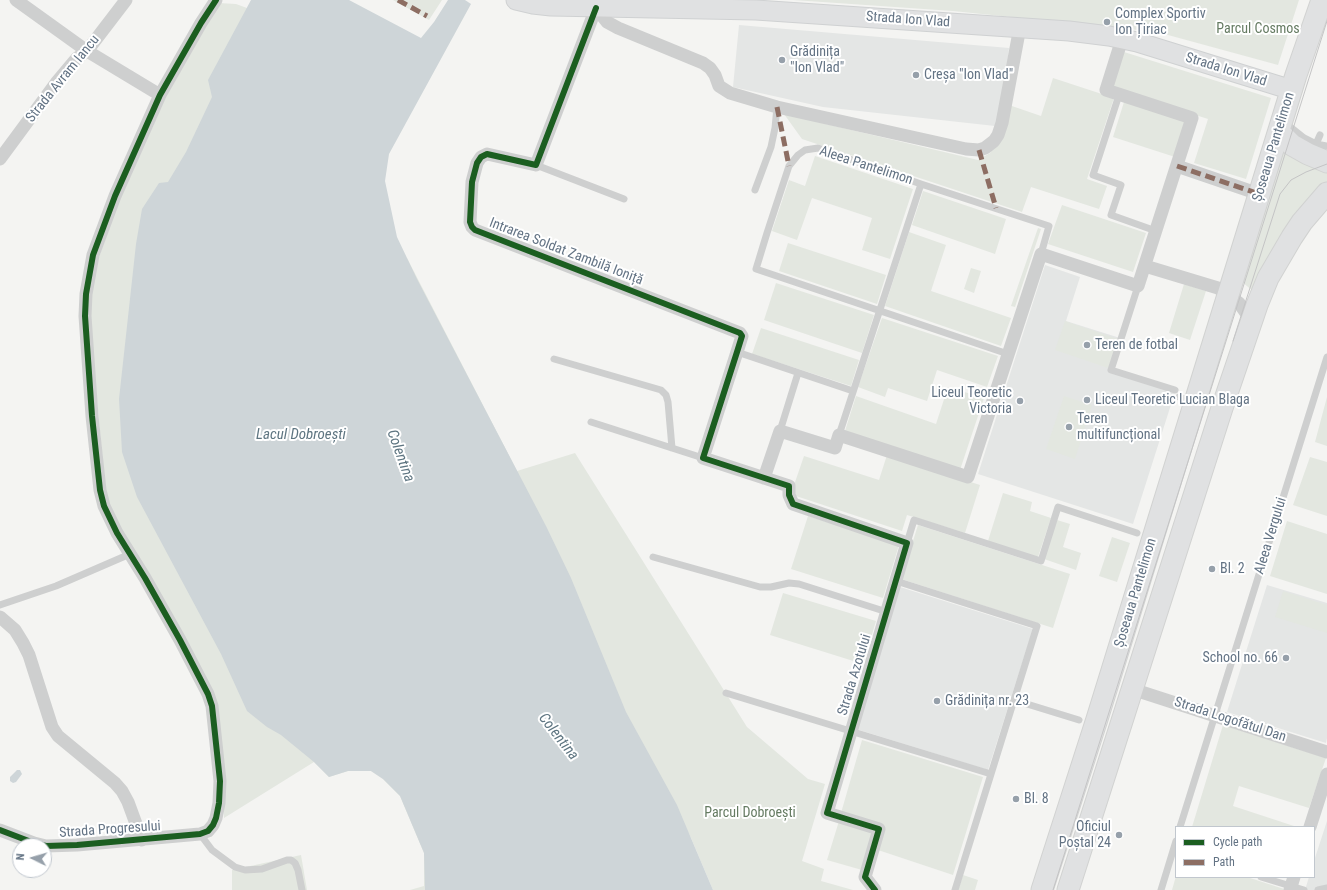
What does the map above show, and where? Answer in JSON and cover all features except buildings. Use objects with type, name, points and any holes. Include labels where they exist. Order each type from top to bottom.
[{"type":"main road","name":"Șoseaua Pantelimon","points":[[1042,890],[1097,718],[1183,396],[1228,295],[1292,90],[1322,0]]},
{"type":"main road","points":[[1281,126],[1292,145],[1327,162]]},
{"type":"main road","name":"Șoseaua Pantelimon","points":[[1068,890],[1132,689],[1154,631],[1251,320],[1262,291],[1280,256],[1302,222],[1327,193]]},
{"type":"street","points":[[16,0],[86,51],[160,95]]},
{"type":"street","name":"Strada Avram Iancu","points":[[0,159],[56,83],[77,58],[86,51],[126,0]]},
{"type":"street","points":[[200,834],[208,831],[213,825],[219,803],[220,781],[212,706],[208,694],[180,640],[104,506],[100,490],[92,416],[85,316],[86,294],[94,255],[105,220],[160,95],[197,29],[216,0]]},
{"type":"street","name":"Strada Ion Vlad","points":[[516,0],[551,6],[596,8],[756,5],[1069,31],[1122,38],[1292,90]]},
{"type":"street","points":[[596,8],[607,22],[618,28],[703,63],[710,68],[715,75],[719,86],[723,90],[730,93],[777,107],[966,149],[979,150],[985,148],[994,141],[998,135],[1002,123],[1020,27]]},
{"type":"street","points":[[536,165],[596,8]]},
{"type":"street","points":[[1040,254],[1138,286],[1192,118],[1106,90],[1122,38]]},
{"type":"street","name":"Intrarea Soldat Zambilă Ioniță","points":[[536,165],[487,154],[481,157],[477,164],[472,182],[470,222],[472,227],[482,233],[740,333],[742,336],[703,458]]},
{"type":"street","points":[[1177,166],[1259,194]]},
{"type":"street","name":"Aleea Pantelimon","points":[[839,434],[968,477],[1040,254]]},
{"type":"street","points":[[1145,266],[1218,288],[1244,308],[1251,320]]},
{"type":"street","points":[[764,478],[780,431],[835,448],[839,434]]},
{"type":"street","points":[[703,458],[789,486],[789,495],[793,504],[907,543]]},
{"type":"street","name":"Strada Azotului","points":[[874,890],[865,877],[879,828],[827,813],[907,543]]},
{"type":"street","points":[[0,617],[15,630],[23,642],[29,655],[52,727],[58,736],[115,783],[122,791],[128,802],[142,840]]},
{"type":"street","name":"Strada Logofătul Dan","points":[[1132,689],[1327,752]]},
{"type":"street","points":[[1310,826],[1327,774]]},
{"type":"street","name":"Strada Progresului","points":[[0,830],[34,844],[46,846],[142,840],[200,834]]},
{"type":"lane","points":[[1119,95],[1093,175],[1121,185],[1111,216],[1156,231]]},
{"type":"lane","points":[[755,190],[771,147],[776,128],[777,107]]},
{"type":"lane","points":[[1281,126],[1316,144],[1327,146]]},
{"type":"lane","points":[[1316,144],[1320,135]]},
{"type":"lane","name":"Aleea Pantelimon","points":[[1008,354],[756,269],[772,218],[789,166],[798,155],[805,150],[818,148],[1049,226],[1040,254]]},
{"type":"lane","name":"Intrarea Soldat Zambilă Ioniță","points":[[536,165],[624,199]]},
{"type":"lane","points":[[839,434],[921,184]]},
{"type":"lane","points":[[1138,286],[1111,370],[1183,396]]},
{"type":"lane","points":[[738,352],[853,391]]},
{"type":"lane","name":"Aleea Vergului","points":[[1180,826],[1327,357]]},
{"type":"lane","points":[[554,359],[661,390],[666,395],[668,402],[672,448]]},
{"type":"lane","points":[[780,431],[798,372]]},
{"type":"lane","points":[[591,422],[703,458]]},
{"type":"lane","points":[[907,543],[914,520],[1041,561],[1058,507],[1137,533]]},
{"type":"lane","points":[[0,606],[56,586],[130,554]]},
{"type":"lane","points":[[653,557],[760,587],[770,587],[789,583],[799,584],[887,612]]},
{"type":"lane","points":[[896,582],[1037,626],[955,890]]},
{"type":"lane","points":[[726,693],[991,774]]},
{"type":"lane","points":[[1014,700],[1078,720]]},
{"type":"lane","points":[[200,834],[212,850],[235,867],[244,870],[262,869],[291,860],[295,863],[298,870],[302,890]]},
{"type":"lane","points":[[1161,890],[1175,846]]},
{"type":"lane","points":[[1265,878],[1292,885],[1304,890]]},
{"type":"lane","points":[[1318,890],[1327,888]]},
{"type":"shaded area","name":"Creșa \"Ion Vlad\"","points":[[739,25],[1009,48],[1003,101],[995,126],[823,107],[733,87]]},
{"type":"shaded area","name":"Liceul Teoretic Lucian Blaga","points":[[1045,265],[1080,277],[1066,321],[1120,338],[1109,370],[1175,392],[1133,524],[978,474]]},
{"type":"shaded area","name":"School no. 66","points":[[1267,585],[1327,603],[1326,743],[1227,712]]},
{"type":"shaded area","name":"Grădinița nr. 23","points":[[900,587],[1033,629],[988,770],[856,729]]},
{"type":"shaded area","points":[[1327,821],[1327,890],[1305,890],[1309,878],[1315,878],[1315,858]]},
{"type":"green space","points":[[393,0],[442,0],[429,20]]},
{"type":"green space","name":"Parcul Cosmos","points":[[793,0],[1299,0],[1278,65],[1157,32],[953,11]]},
{"type":"green space","points":[[219,3],[236,4],[247,8],[264,3],[425,675],[425,890],[410,890],[424,886],[424,853],[400,796],[383,779],[371,771],[348,771],[329,777],[314,762],[224,818],[218,705],[117,523],[109,504],[105,484],[90,326],[91,289],[98,260],[117,206],[165,99]]},
{"type":"green space","points":[[1124,52],[1271,98],[1246,179],[1194,163],[1208,119],[1112,88]]},
{"type":"green space","points":[[1053,78],[1114,98],[1087,179],[1107,186],[1099,209],[1031,187],[1022,212],[802,139],[784,114],[978,160],[990,153],[1000,136],[1009,105],[1041,116]]},
{"type":"green space","points":[[1124,102],[1186,122],[1175,157],[1113,137]]},
{"type":"green space","points":[[1278,144],[1327,171],[1327,186],[1254,292],[1241,281]]},
{"type":"green space","points":[[815,156],[913,189],[890,259],[862,250],[872,218],[812,198],[797,240],[772,231],[789,180],[805,186]]},
{"type":"green space","points":[[923,191],[1006,219],[995,254],[912,225]]},
{"type":"green space","points":[[1062,205],[1146,233],[1133,272],[1048,244]]},
{"type":"green space","points":[[1038,228],[1041,229],[1015,307],[1011,306]]},
{"type":"green space","points":[[909,232],[946,245],[931,291],[1011,318],[1001,346],[885,306]]},
{"type":"green space","points":[[788,243],[886,275],[877,304],[779,271]]},
{"type":"green space","name":"Parcul Dobroești","points":[[407,258],[517,471],[575,453],[747,727],[808,779],[825,784],[802,861],[824,869],[821,881],[853,890],[713,890],[691,838],[387,276]]},
{"type":"green space","points":[[971,268],[981,271],[974,293],[964,289]]},
{"type":"green space","points":[[776,283],[874,315],[862,353],[764,320]]},
{"type":"green space","points":[[1184,284],[1206,291],[1190,340],[1169,333]]},
{"type":"green space","points":[[882,318],[998,356],[987,387],[937,370],[927,401],[888,388],[885,397],[858,387]]},
{"type":"green space","name":"Teren de fotbal","points":[[1065,321],[1118,339],[1108,368],[1055,350]]},
{"type":"green space","points":[[761,328],[859,360],[851,386],[752,354]]},
{"type":"green space","points":[[948,387],[984,398],[960,470],[845,431],[856,396],[936,424]]},
{"type":"green space","name":"Teren multifuncțional","points":[[1064,396],[1092,405],[1075,459],[1046,449]]},
{"type":"green space","points":[[1327,397],[1327,446],[1315,442]]},
{"type":"green space","points":[[887,455],[980,485],[965,533],[907,515],[902,531],[796,496],[793,488],[804,456],[879,480]]},
{"type":"green space","points":[[1310,457],[1327,462],[1327,516],[1293,505]]},
{"type":"green space","points":[[1003,493],[1032,502],[1030,511],[1051,518],[1038,557],[988,541]]},
{"type":"green space","points":[[808,516],[899,545],[883,598],[791,569]]},
{"type":"green space","points":[[1057,520],[1070,524],[1063,547],[1081,553],[1076,570],[1044,559]]},
{"type":"green space","points":[[1287,521],[1327,534],[1327,594],[1270,576]]},
{"type":"green space","points":[[918,525],[1070,574],[1053,628],[901,579]]},
{"type":"green space","points":[[1112,537],[1130,543],[1117,582],[1099,576]]},
{"type":"green space","points":[[1283,591],[1327,605],[1327,633],[1275,617]]},
{"type":"green space","points":[[783,593],[876,621],[863,664],[770,635]]},
{"type":"green space","points":[[1223,725],[1326,758],[1309,808],[1239,786],[1233,806],[1294,826],[1192,826]]},
{"type":"green space","points":[[862,740],[983,777],[953,875],[878,850],[884,826],[841,813]]},
{"type":"green space","points":[[839,821],[873,831],[862,870],[827,860]]},
{"type":"green space","points":[[301,855],[307,890],[232,890],[232,870]]},
{"type":"green space","points":[[963,875],[978,880],[975,890],[958,890]]},
{"type":"green space","points":[[1175,878],[1250,878],[1284,889],[1283,890],[1172,890]]},
{"type":"water","name":"Lacul Dobroești","points":[[251,0],[349,0],[421,38],[434,22],[448,0],[465,0],[471,4],[389,154],[385,181],[397,237],[417,279],[546,526],[571,578],[626,712],[677,805],[713,890],[425,890],[424,853],[400,796],[383,779],[371,771],[348,771],[329,777],[314,762],[281,735],[267,727],[247,711],[221,654],[137,497],[122,452],[119,399],[136,244],[142,209],[159,183],[168,182],[186,152],[212,97],[208,80]]},
{"type":"water","points":[[17,770],[20,770],[22,774],[16,782],[13,783],[10,781],[10,777]]},
{"type":"tram line","points":[[1053,890],[1327,21]]},
{"type":"tram line","points":[[1233,341],[1280,194],[1291,180],[1306,172],[1327,164]]},
{"type":"marked path","points":[[398,0],[427,16]]},
{"type":"marked path","points":[[777,107],[789,166]]},
{"type":"marked path","points":[[979,150],[996,208]]},
{"type":"marked path","points":[[1177,166],[1259,194]]},
{"type":"cycle path","points":[[0,830],[46,846],[77,845],[200,834],[208,831],[216,818],[219,803],[220,781],[212,706],[208,694],[145,578],[117,533],[104,506],[100,490],[92,416],[85,316],[86,294],[93,255],[115,196],[160,95],[201,23],[216,0]]},
{"type":"cycle path","points":[[596,8],[536,165],[487,154],[481,157],[477,163],[472,182],[470,222],[475,230],[740,333],[742,336],[703,458],[789,486],[789,495],[793,504],[907,543],[827,813],[879,829],[865,877],[875,890]]},
{"type":"place","name":"Complex Sportiv Ion Țiriac","points":[[1107,22]]},
{"type":"place","name":"Grădinița \"Ion Vlad\"","points":[[782,60]]},
{"type":"place","name":"Creșa \"Ion Vlad\"","points":[[916,75]]},
{"type":"place","name":"Teren de fotbal","points":[[1087,345]]},
{"type":"place","name":"Liceul Teoretic Lucian Blaga","points":[[1087,400]]},
{"type":"place","name":"Liceul Teoretic Victoria","points":[[1020,401]]},
{"type":"place","name":"Teren multifuncțional","points":[[1069,427]]},
{"type":"place","name":"Bl. 2","points":[[1212,569]]},
{"type":"place","name":"School no. 66","points":[[1286,658]]},
{"type":"place","name":"Grădinița nr. 23","points":[[937,701]]},
{"type":"place","name":"Bl. 8","points":[[1016,799]]},
{"type":"place","name":"Oficiul Poștal 24","points":[[1119,835]]},
{"type":"water label","name":"Colentina","points":[[400,456]]},
{"type":"water label","name":"Colentina","points":[[558,737]]}]
